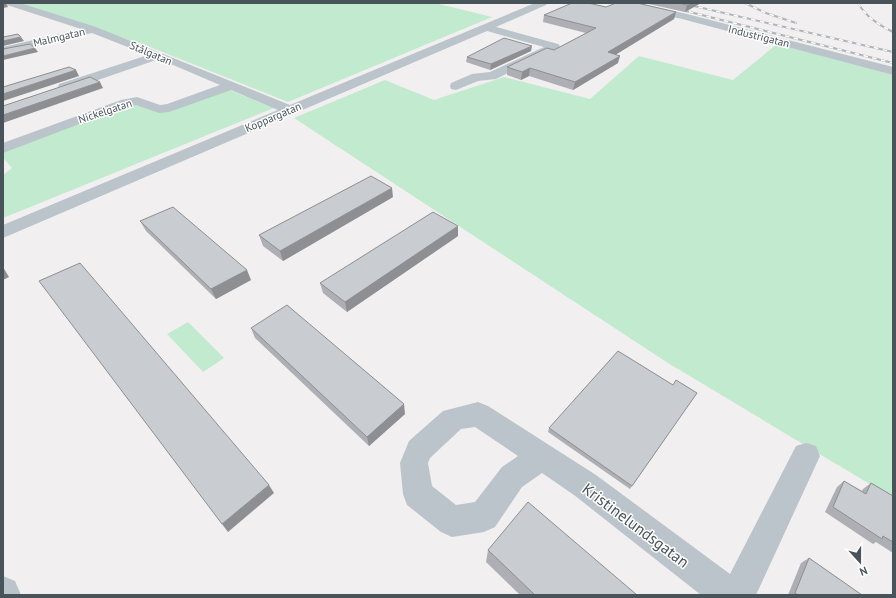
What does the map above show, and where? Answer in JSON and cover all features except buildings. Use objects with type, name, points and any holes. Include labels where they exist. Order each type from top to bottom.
[{"type":"street","name":"Stålgatan","points":[[10,3],[92,30],[290,110]]},
{"type":"street","name":"Koppargatan","points":[[3,232],[543,3]]},
{"type":"street","name":"Industrigatan","points":[[624,3],[683,16],[893,70]]},
{"type":"street","points":[[456,86],[476,77],[492,76],[554,46],[486,27]]},
{"type":"street","name":"Malmgatan","points":[[3,50],[92,30]]},
{"type":"street","points":[[52,91],[157,56]]},
{"type":"street","name":"Nickelgatan","points":[[3,148],[121,104],[137,101],[159,109],[169,108],[230,86]]},
{"type":"street","points":[[738,595],[806,456]]},
{"type":"street","name":"Kristinelundsgatan","points":[[542,457],[585,485],[728,595]]},
{"type":"green space","points":[[16,3],[435,3],[492,17],[288,102],[145,45]]},
{"type":"green space","points":[[777,44],[893,75],[893,498],[668,363],[294,118],[385,80],[434,100],[504,77],[590,99],[639,56],[733,80]]},
{"type":"green space","points":[[227,89],[274,108],[3,218],[3,175],[12,168],[3,158],[3,151],[132,104],[165,112]]},
{"type":"green space","points":[[188,322],[224,358],[203,372],[167,334]]},
{"type":"railway","points":[[654,3],[893,63]]},
{"type":"railway","points":[[681,3],[893,52]]},
{"type":"railway","points":[[745,3],[766,13],[796,23]]},
{"type":"railway","points":[[858,3],[873,20],[893,32]]}]
